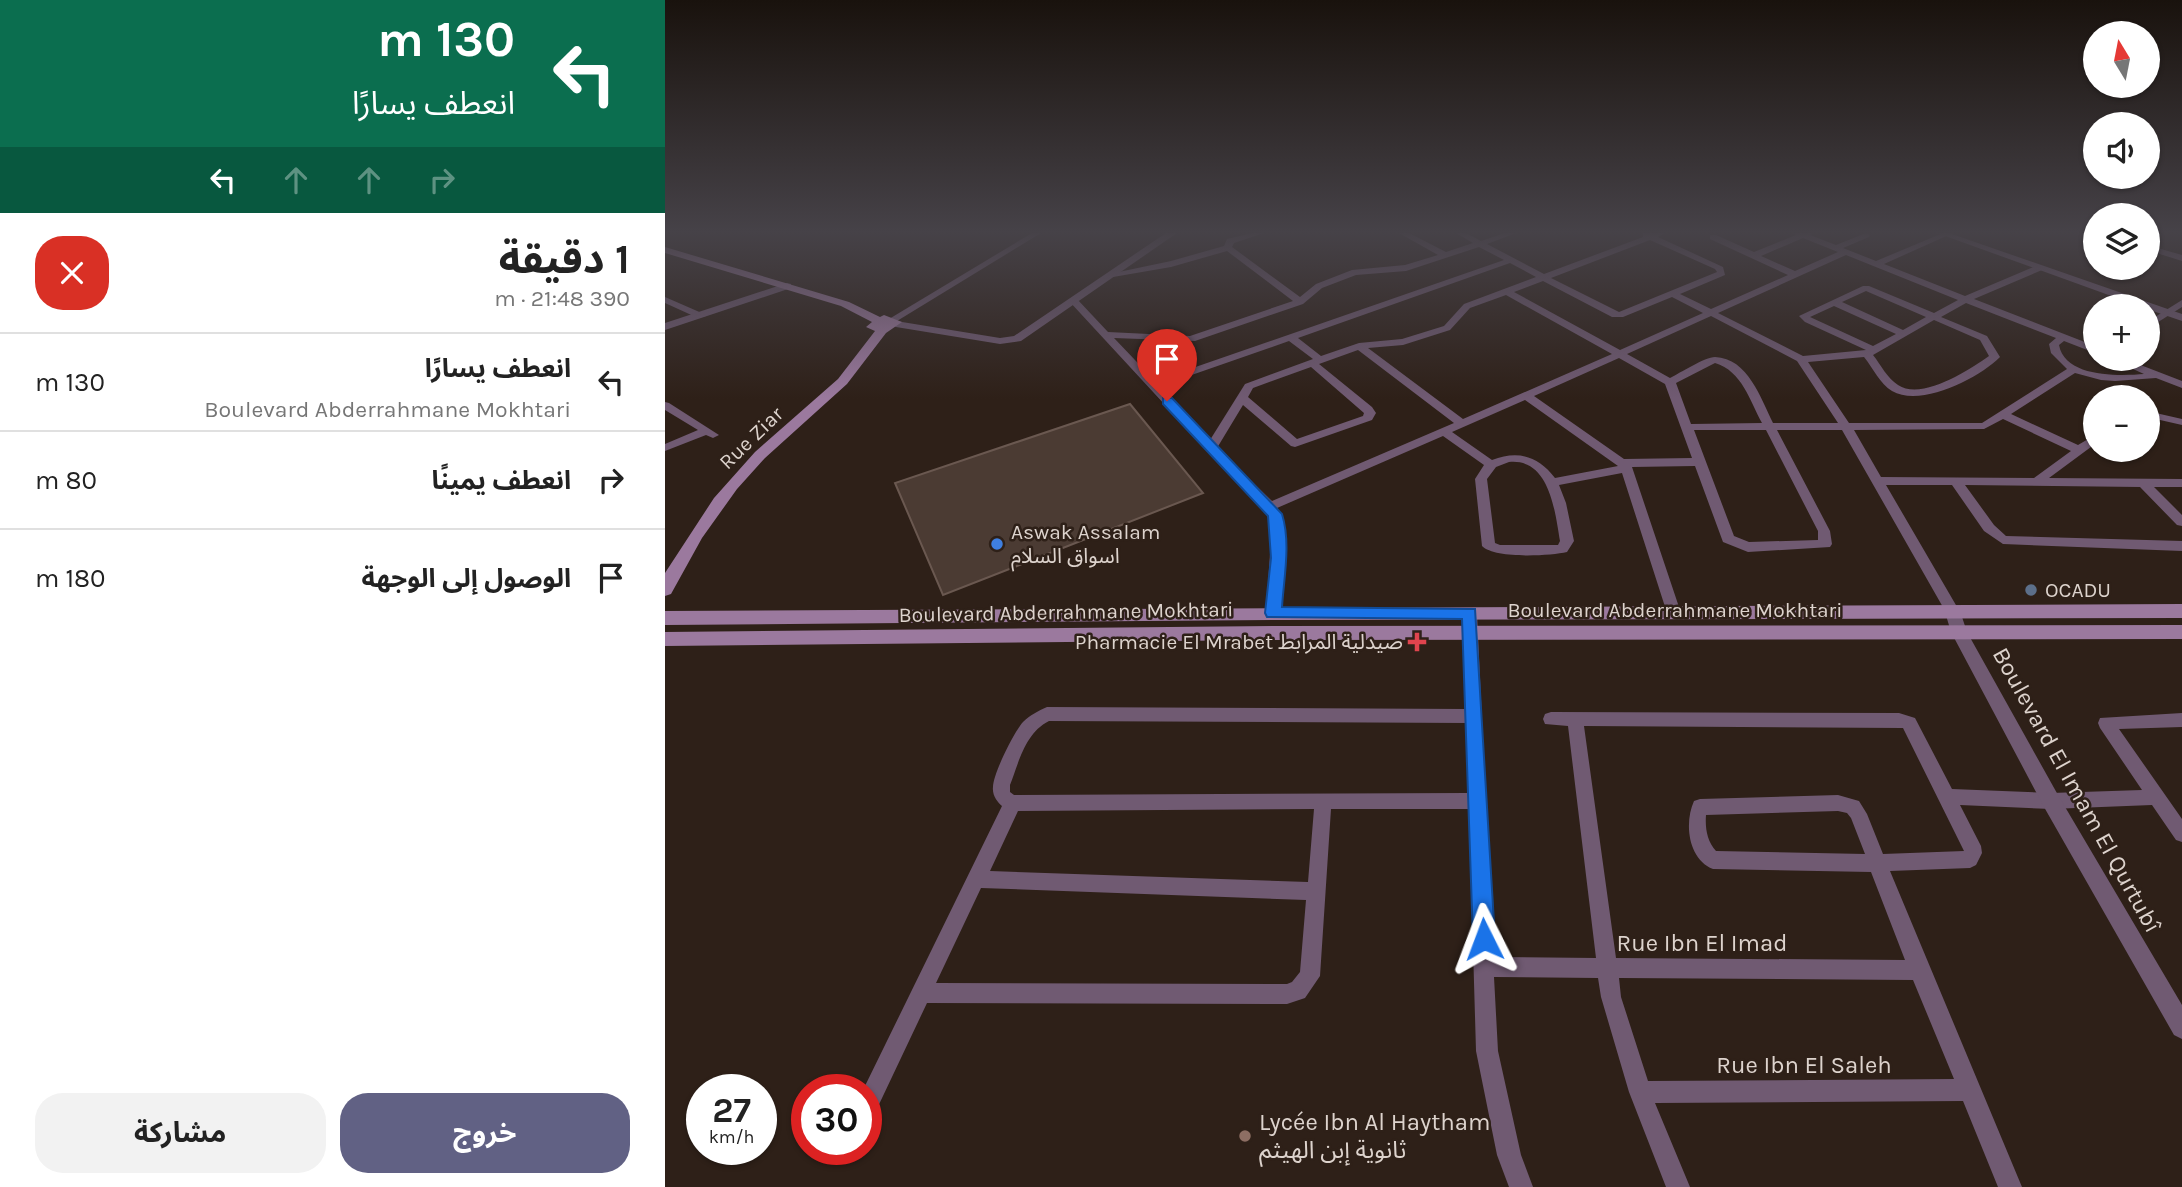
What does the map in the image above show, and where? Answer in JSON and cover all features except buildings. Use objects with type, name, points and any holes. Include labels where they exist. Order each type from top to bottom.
[{"type":"main road","points":[[795,288],[845,304],[888,323]]},
{"type":"main road","name":"Rue Ziar","points":[[665,590],[695,535],[731,488],[757,458],[856,370],[888,323]]},
{"type":"main road","name":"Boulevard Abderrahmane Mokhtari","points":[[665,618],[1273,613],[2182,611]]},
{"type":"main road","points":[[911,636],[921,615]]},
{"type":"main road","points":[[1034,635],[1043,615]]},
{"type":"main road","name":"Boulevard Abderrahmane Mokhtari","points":[[665,639],[1034,635],[2182,632]]},
{"type":"street","points":[[665,327],[780,288]]},
{"type":"street","points":[[888,323],[945,288]]},
{"type":"street","points":[[888,323],[1009,341],[1030,333],[1092,288]]},
{"type":"street","points":[[1282,288],[1300,302]]},
{"type":"street","points":[[1108,335],[1191,339],[1300,302],[1316,288]]},
{"type":"street","points":[[1153,386],[1428,288]]},
{"type":"street","points":[[1212,447],[1249,386],[1359,346],[1403,342],[1447,328],[1467,306],[1513,288]]},
{"type":"street","points":[[1564,288],[1616,315],[1682,288]]},
{"type":"street","points":[[1270,506],[1526,396],[1766,288]]},
{"type":"street","points":[[1865,288],[1804,318],[1870,352],[1894,387],[1904,391],[1940,389],[1995,357],[1984,338],[1867,288]]},
{"type":"street","points":[[1939,288],[2083,346]]},
{"type":"street","points":[[1801,359],[1870,352],[1966,299],[1991,288]]},
{"type":"street","points":[[2097,288],[2182,318]]},
{"type":"street","points":[[1506,291],[1616,355],[1670,382],[1726,536],[1735,544],[1748,547],[1824,545],[1827,540],[1824,531],[1773,428],[1743,376],[1729,364],[1709,360],[1670,382]]},
{"type":"street","points":[[1672,293],[1801,359],[1879,481],[1953,612]]},
{"type":"street","points":[[665,300],[701,316]]},
{"type":"street","points":[[1074,301],[1270,506],[1278,525],[1273,613]]},
{"type":"street","points":[[1834,302],[1904,334]]},
{"type":"street","points":[[2160,317],[2182,303]]},
{"type":"street","points":[[1241,397],[1295,444],[1368,418],[1368,409],[1289,336]]},
{"type":"street","points":[[2063,338],[2054,344],[2055,351],[2074,369],[2108,378],[2157,375]]},
{"type":"street","points":[[1359,346],[1462,423]]},
{"type":"street","points":[[1686,427],[1984,426],[2074,369]]},
{"type":"street","points":[[2147,371],[2182,385]]},
{"type":"street","points":[[1526,396],[1625,466],[1674,612]]},
{"type":"street","points":[[665,405],[709,433],[665,447]]},
{"type":"street","points":[[2004,415],[2079,450]]},
{"type":"street","points":[[2160,417],[2182,422]]},
{"type":"street","points":[[1444,431],[1491,465]]},
{"type":"street","points":[[2038,481],[2083,447]]},
{"type":"street","points":[[1522,458],[1533,463],[1555,482],[1566,546],[1533,551],[1491,548],[1487,541],[1481,480],[1484,471],[1491,465],[1500,460],[1522,458]]},
{"type":"street","points":[[1555,482],[1625,466],[1698,462]]},
{"type":"street","points":[[1879,481],[2182,483]]},
{"type":"street","points":[[1955,481],[1989,528],[2003,540],[2182,546]]},
{"type":"street","points":[[2143,483],[2182,522]]},
{"type":"street","name":"Boulevard El Imam El Qurtubî","points":[[1953,612],[1959,632],[2051,801],[2182,1027]]},
{"type":"street","points":[[1470,613],[1486,967],[1487,1051],[1509,1155],[1521,1187]]},
{"type":"street","points":[[1475,716],[1047,714],[1035,718],[1026,727],[1001,785],[1005,799],[1013,803],[1478,801]]},
{"type":"street","points":[[1551,719],[1899,720],[1914,728],[1972,846],[1970,859],[1876,863],[1713,860],[1706,856],[1701,848],[1697,810],[1709,805],[1846,804],[1858,814],[1876,863],[1919,970],[2010,1187]]},
{"type":"street","points":[[1575,719],[1607,969],[1623,1044],[1678,1187]]},
{"type":"street","points":[[2182,720],[2106,723],[2182,834]]},
{"type":"street","points":[[1949,797],[2051,801],[2155,797]]},
{"type":"street","points":[[921,993],[1287,994],[1299,991],[1310,976],[1323,802]]},
{"type":"street","points":[[882,1074],[1013,803]]},
{"type":"street","points":[[976,879],[1315,891]]},
{"type":"street","name":"Rue Ibn El Imad","points":[[1486,967],[1919,970]]},
{"type":"street","name":"Rue Ibn El Saleh","points":[[1640,1092],[1968,1090]]},
{"type":"place","name":"Aswak Assalam اسواق السلام","points":[[997,544]]},
{"type":"place","name":"OCADU","points":[[2031,590]]},
{"type":"place","name":"Pharmacie El Mrabet صيدلية المرابط","points":[[1417,642]]},
{"type":"place","name":"Lycée Ibn Al Haytham ثانوية إبن الهيثم","points":[[1245,1136]]},
{"type":"route","points":[[1167,401],[1275,514],[1278,525],[1278,558],[1273,613],[1470,613],[1484,939]]}]
